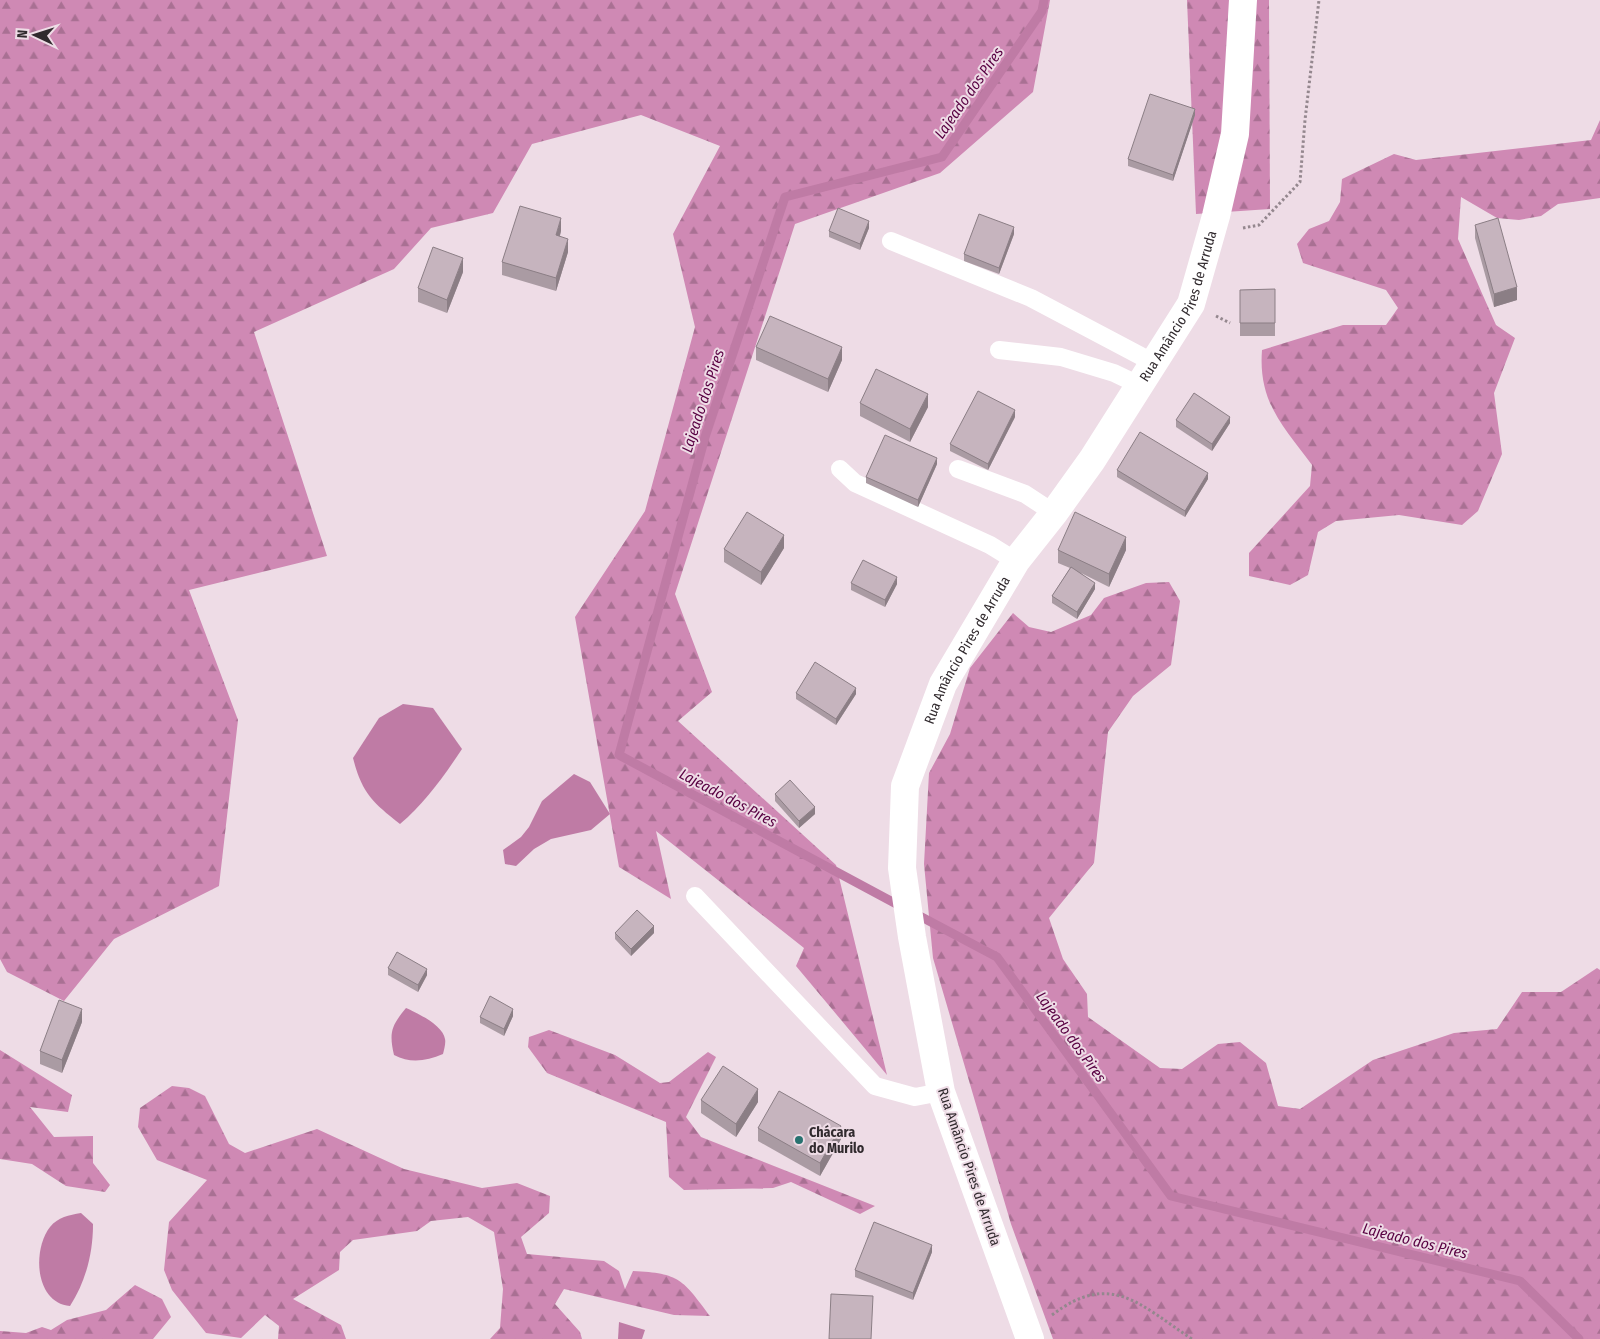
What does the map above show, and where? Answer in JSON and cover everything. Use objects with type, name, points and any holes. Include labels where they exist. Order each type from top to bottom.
[{"type":"street","name":"Rua Amâncio Pires de Arruda","points":[[1030,1337],[941,1092],[912,937],[902,868],[905,786],[943,684],[1016,561],[1054,513],[1092,460],[1191,304],[1211,235],[1235,134],[1243,0]]},
{"type":"lane","points":[[891,241],[1031,298],[1154,362]]},
{"type":"lane","points":[[999,350],[1062,357],[1114,373],[1140,385]]},
{"type":"lane","points":[[958,469],[1025,494],[1054,513]]},
{"type":"lane","points":[[840,470],[855,483],[990,545],[1016,561]]},
{"type":"lane","points":[[695,896],[875,1086],[915,1097],[941,1092]]},
{"type":"path","points":[[1211,235],[1259,225],[1300,182],[1319,0]]},
{"type":"path","points":[[1030,1337],[1067,1304],[1092,1293],[1117,1293],[1138,1304],[1192,1339]]},
{"type":"green space","points":[[0,0],[1050,0],[1033,92],[940,173],[795,224],[675,594],[712,692],[678,721],[836,865],[887,1075],[796,966],[804,948],[656,831],[671,899],[619,867],[575,617],[645,511],[695,327],[673,234],[720,146],[641,115],[532,144],[493,213],[431,228],[394,269],[254,332],[327,556],[189,590],[238,720],[219,886],[114,939],[64,1001],[7,972],[0,959]]},
{"type":"green space","points":[[1187,0],[1269,0],[1270,209],[1196,214]]},
{"type":"green space","points":[[1600,120],[1600,198],[1558,204],[1541,216],[1519,220],[1497,218],[1461,197],[1458,239],[1496,325],[1515,338],[1494,393],[1502,454],[1478,511],[1462,525],[1399,515],[1336,521],[1318,532],[1308,575],[1290,585],[1249,576],[1249,553],[1310,486],[1312,465],[1282,425],[1268,399],[1262,368],[1262,350],[1343,325],[1386,325],[1398,308],[1386,290],[1303,263],[1297,244],[1309,229],[1329,221],[1340,202],[1342,179],[1394,154],[1416,160],[1591,140]]},
{"type":"green space","points":[[1169,582],[1180,601],[1171,665],[1133,696],[1108,732],[1094,863],[1049,918],[1063,959],[1087,994],[1088,1017],[1160,1068],[1182,1069],[1218,1044],[1240,1042],[1266,1063],[1278,1106],[1300,1109],[1373,1060],[1454,1033],[1497,1029],[1522,992],[1561,992],[1597,968],[1600,970],[1600,1339],[1053,1339],[1011,1224],[933,958],[924,864],[929,773],[950,734],[970,668],[1013,613],[1029,627],[1051,632],[1091,615],[1104,598],[1146,583]]},
{"type":"green space","points":[[549,1030],[615,1055],[660,1083],[669,1082],[708,1052],[716,1057],[686,1117],[701,1137],[875,1206],[860,1214],[791,1182],[773,1188],[684,1190],[669,1177],[666,1122],[547,1073],[528,1047],[529,1037]]},
{"type":"green space","points":[[0,1050],[72,1095],[68,1112],[30,1107],[54,1137],[93,1136],[93,1163],[110,1185],[105,1192],[66,1186],[32,1164],[0,1159]]},
{"type":"green space","points":[[172,1086],[189,1088],[205,1096],[229,1144],[245,1153],[317,1129],[404,1169],[482,1188],[517,1183],[550,1196],[549,1213],[521,1237],[527,1254],[604,1261],[619,1271],[625,1289],[633,1271],[649,1272],[671,1277],[686,1286],[710,1316],[674,1315],[564,1289],[555,1304],[580,1332],[582,1339],[490,1339],[500,1328],[503,1289],[494,1232],[468,1217],[431,1221],[417,1231],[353,1240],[340,1252],[339,1270],[293,1299],[341,1325],[346,1339],[278,1339],[279,1326],[265,1315],[241,1338],[206,1333],[172,1290],[164,1270],[169,1222],[207,1180],[157,1160],[138,1127],[140,1108]]},
{"type":"green space","points":[[135,1285],[162,1299],[171,1317],[153,1339],[0,1339],[0,1331],[26,1333],[42,1327],[51,1330],[67,1320],[106,1310]]},
{"type":"shaded area","points":[[403,704],[433,708],[462,749],[426,798],[400,824],[369,796],[360,780],[353,758],[379,718]]},
{"type":"shaded area","points":[[574,774],[590,782],[610,814],[591,830],[551,839],[534,849],[516,866],[505,864],[503,850],[521,837],[529,827],[542,801]]},
{"type":"shaded area","points":[[406,1008],[429,1020],[440,1029],[445,1041],[443,1054],[418,1060],[406,1060],[394,1055],[392,1030]]},
{"type":"shaded area","points":[[81,1213],[93,1224],[92,1246],[84,1277],[70,1306],[58,1303],[50,1296],[40,1274],[39,1261],[44,1237],[50,1227],[64,1217]]},
{"type":"shaded area","points":[[619,1322],[645,1330],[642,1339],[618,1339]]},
{"type":"building","points":[[1150,94],[1195,109],[1173,175],[1128,159]]},
{"type":"building","points":[[520,206],[561,218],[556,235],[568,239],[556,278],[502,262]]},
{"type":"building","points":[[838,208],[869,221],[860,244],[829,231]]},
{"type":"building","points":[[979,214],[1014,227],[999,268],[964,254]]},
{"type":"building","points":[[1498,218],[1517,287],[1494,294],[1475,225]]},
{"type":"building","points":[[433,247],[463,258],[447,300],[418,288]]},
{"type":"building","points":[[1275,289],[1275,323],[1240,323],[1240,290]]},
{"type":"building","points":[[770,316],[842,347],[828,379],[756,347]]},
{"type":"building","points":[[876,369],[928,394],[910,429],[860,403]]},
{"type":"building","points":[[978,391],[1015,410],[988,464],[950,444]]},
{"type":"building","points":[[1194,393],[1230,417],[1212,444],[1176,420]]},
{"type":"building","points":[[1140,432],[1208,473],[1185,511],[1117,470]]},
{"type":"building","points":[[885,435],[937,458],[918,500],[866,477]]},
{"type":"building","points":[[747,512],[784,535],[761,572],[724,549]]},
{"type":"building","points":[[1075,512],[1126,537],[1109,574],[1058,550]]},
{"type":"building","points":[[863,560],[897,577],[885,600],[851,583]]},
{"type":"building","points":[[1071,567],[1095,583],[1077,612],[1052,596]]},
{"type":"building","points":[[815,662],[856,688],[836,719],[796,693]]},
{"type":"building","points":[[790,780],[815,807],[799,821],[775,794]]},
{"type":"building","points":[[637,910],[654,926],[631,949],[615,933]]},
{"type":"building","points":[[397,952],[427,969],[418,985],[388,968]]},
{"type":"building","points":[[490,996],[513,1009],[504,1029],[480,1017]]},
{"type":"building","points":[[59,1000],[82,1009],[62,1060],[40,1051]]},
{"type":"building","points":[[723,1066],[758,1089],[736,1124],[701,1100]]},
{"type":"building","name":"Chácara do Murilo","points":[[779,1091],[841,1126],[820,1163],[758,1128]]},
{"type":"building","points":[[874,1222],[932,1245],[913,1293],[855,1270]]},
{"type":"building","points":[[831,1294],[873,1296],[871,1339],[829,1339]]},
{"type":"waterway","name":"Lajeado dos Pires","points":[[902,907],[619,755],[705,437],[785,197],[942,157],[1042,11],[1044,0]]},
{"type":"waterway","name":"Lajeado dos Pires","points":[[914,913],[997,957],[1171,1196],[1520,1281],[1579,1339]]},
{"type":"place","name":"Chácara do Murilo","points":[[799,1140]]}]
